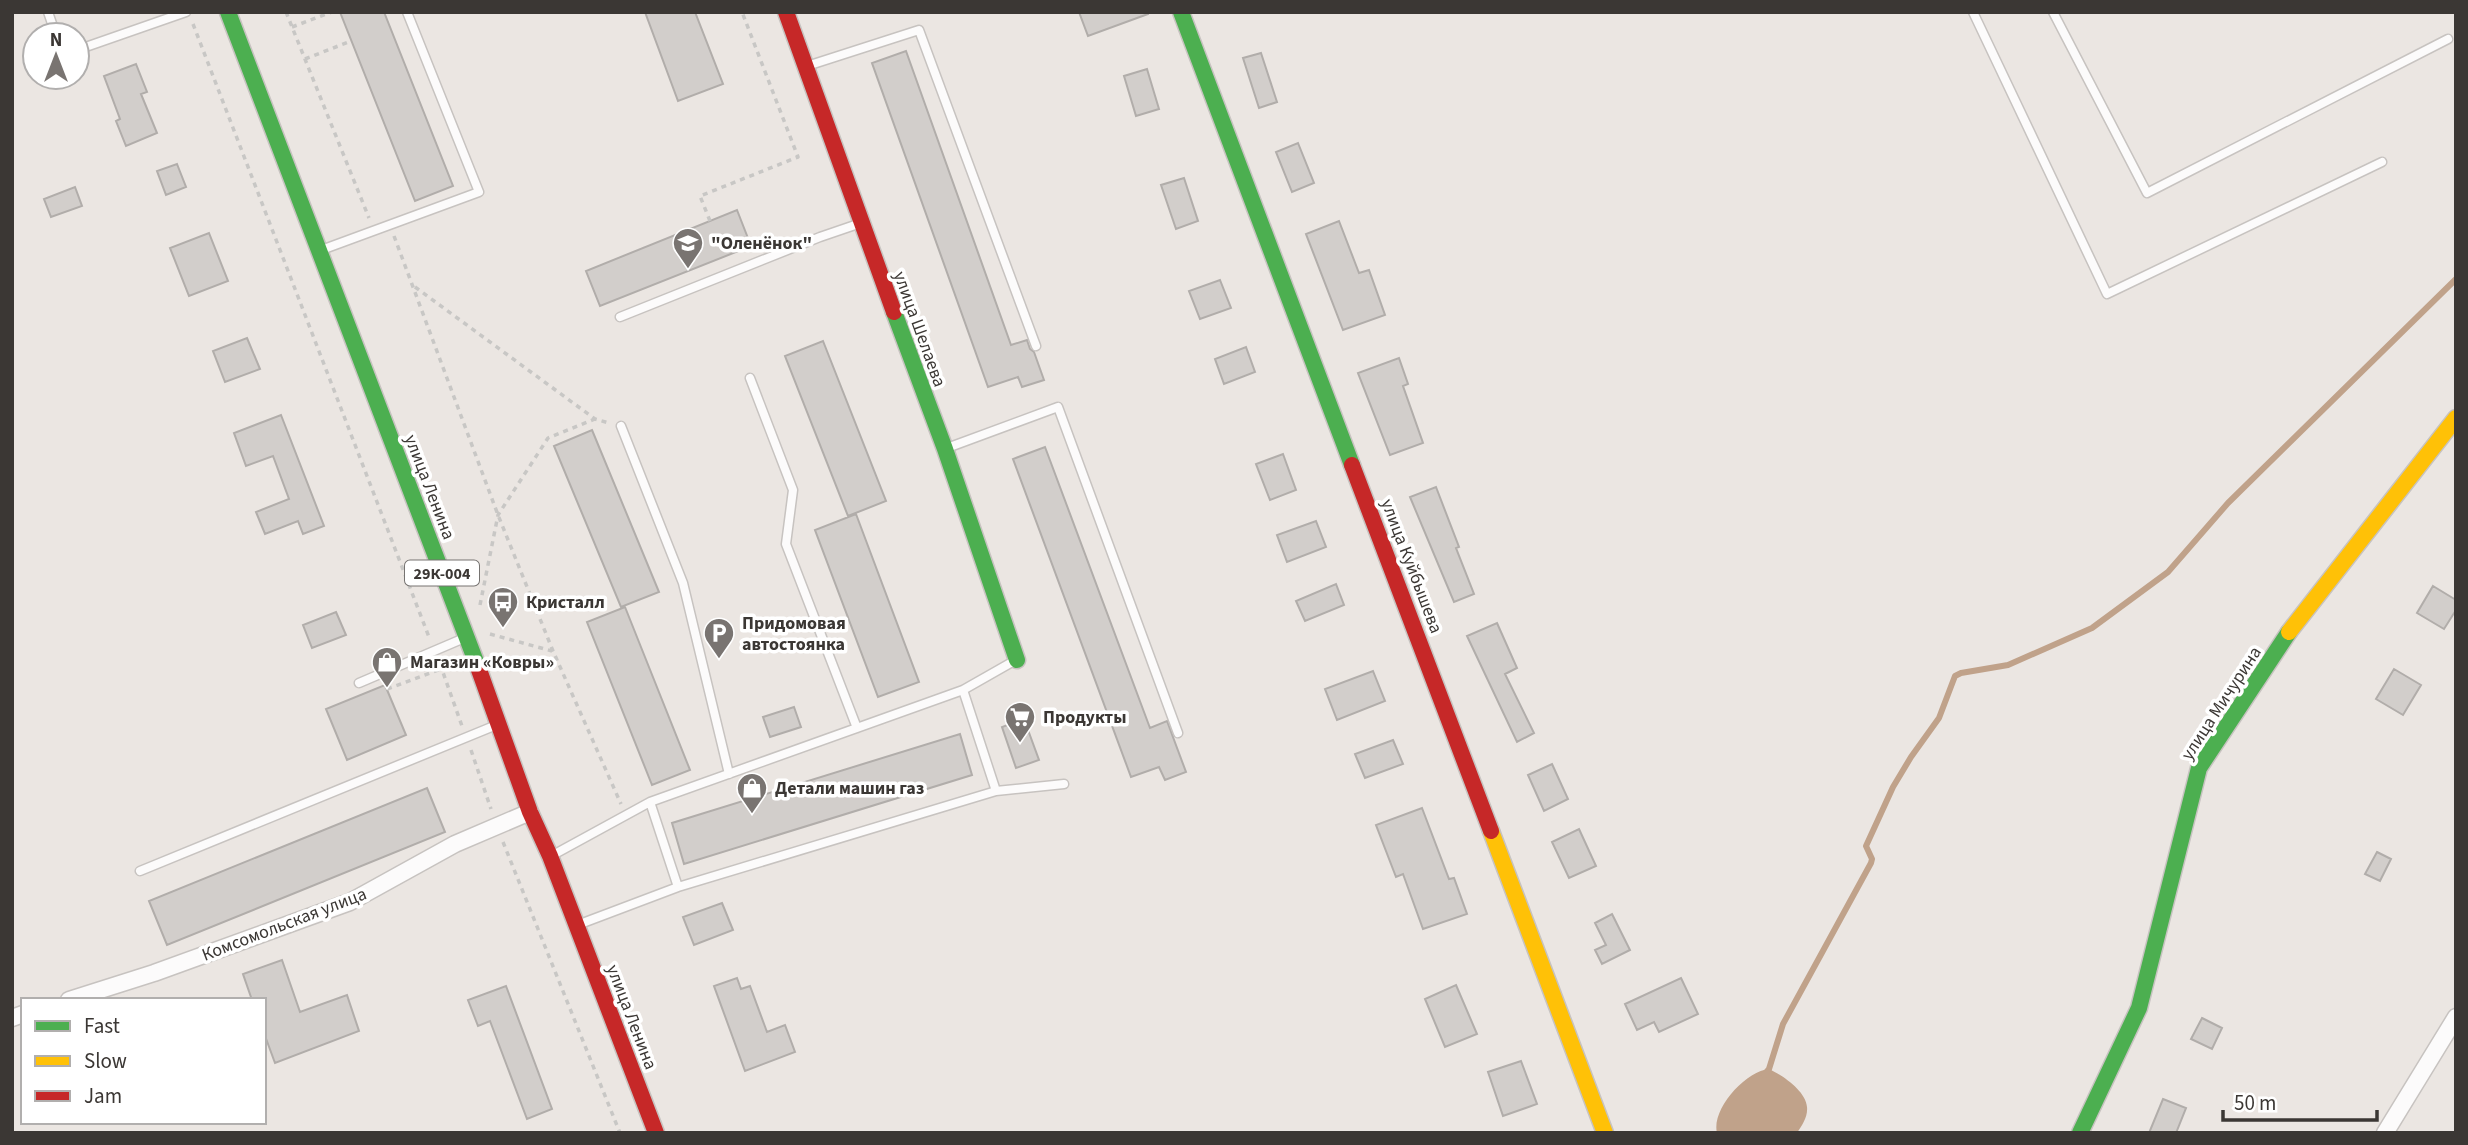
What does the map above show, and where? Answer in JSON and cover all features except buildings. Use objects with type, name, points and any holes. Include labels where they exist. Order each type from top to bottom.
[{"type":"street","name":"улица Ленина","points":[[228,12],[467,637],[530,812],[550,856],[656,1133]]},
{"type":"street","name":"улица Шелаева","points":[[786,12],[945,449],[1017,660]]},
{"type":"street","name":"улица Куйбышева","points":[[1181,12],[1605,1133]]},
{"type":"street","name":"улица Мичурина","points":[[2080,1133],[2140,1008],[2199,768],[2292,628],[2456,418]]},
{"type":"street","name":"Комсомольская улица","points":[[75,998],[154,973],[350,902],[455,844],[530,812]]},
{"type":"street","points":[[2385,1133],[2456,1017]]},
{"type":"lane","points":[[91,45],[187,12]]},
{"type":"lane","points":[[318,251],[479,192],[407,12]]},
{"type":"lane","points":[[1973,12],[2107,294],[2382,162]]},
{"type":"lane","points":[[2053,12],[2147,193],[2448,39]]},
{"type":"lane","points":[[807,66],[919,30],[1036,346]]},
{"type":"lane","points":[[620,317],[861,223]]},
{"type":"lane","points":[[750,378],[793,490],[786,544],[857,728]]},
{"type":"lane","points":[[945,449],[1058,407],[1178,733]]},
{"type":"lane","points":[[621,426],[683,583],[729,774]]},
{"type":"lane","points":[[359,683],[467,637]]},
{"type":"lane","points":[[550,856],[650,802],[963,690],[1017,660]]},
{"type":"lane","points":[[963,690],[996,791]]},
{"type":"lane","points":[[140,871],[499,724]]},
{"type":"lane","points":[[577,925],[678,887],[996,791],[1063,783]]},
{"type":"lane","points":[[650,802],[678,887]]},
{"type":"path","points":[[187,12],[442,668],[497,827],[621,1133]]},
{"type":"path","points":[[286,12],[374,230]]},
{"type":"path","points":[[292,27],[332,12]]},
{"type":"path","points":[[710,221],[700,196],[798,157],[742,12]]},
{"type":"path","points":[[305,59],[351,41]]},
{"type":"path","points":[[389,225],[498,515],[553,651],[627,816]]},
{"type":"path","points":[[414,286],[595,419],[621,426]]},
{"type":"path","points":[[480,609],[498,515],[548,438],[595,419]]},
{"type":"path","points":[[494,645],[490,634],[553,651]]},
{"type":"path","points":[[387,689],[442,668]]},
{"type":"shaded area","points":[[1769,1069],[1793,1084],[1806,1101],[1807,1114],[1797,1133],[1717,1133],[1719,1113],[1732,1093],[1750,1076]]},
{"type":"waterway","points":[[1764,1075],[1769,1069],[1783,1024],[1871,863],[1866,846],[1893,787],[1939,718],[1955,676],[2008,665],[2092,628],[2168,572],[2228,503],[2456,279]]},
{"type":"traffic: fast","points":[[228,12],[478,667]]},
{"type":"traffic: fast","points":[[1181,12],[1352,465]]},
{"type":"traffic: fast","points":[[894,312],[945,449],[1017,660]]},
{"type":"traffic: fast","points":[[2080,1133],[2139,1008],[2199,768],[2289,632]]},
{"type":"traffic: slow","points":[[2289,632],[2456,418]]},
{"type":"traffic: slow","points":[[1491,831],[1605,1133]]},
{"type":"traffic: jam","points":[[786,12],[894,312]]},
{"type":"traffic: jam","points":[[1352,465],[1491,831]]},
{"type":"traffic: jam","points":[[478,667],[530,812],[550,856],[656,1133]]},
{"type":"place","name":"\"Оленёнок\"","points":[[688,270]]},
{"type":"place","name":"Кристалл","points":[[503,629]]},
{"type":"place","name":"Придомовая автостоянка","points":[[719,660]]},
{"type":"place","name":"Магазин «Ковры»","points":[[387,689]]},
{"type":"place","name":"Продукты","points":[[1020,744]]},
{"type":"place","name":"Детали машин газ","points":[[752,815]]}]
